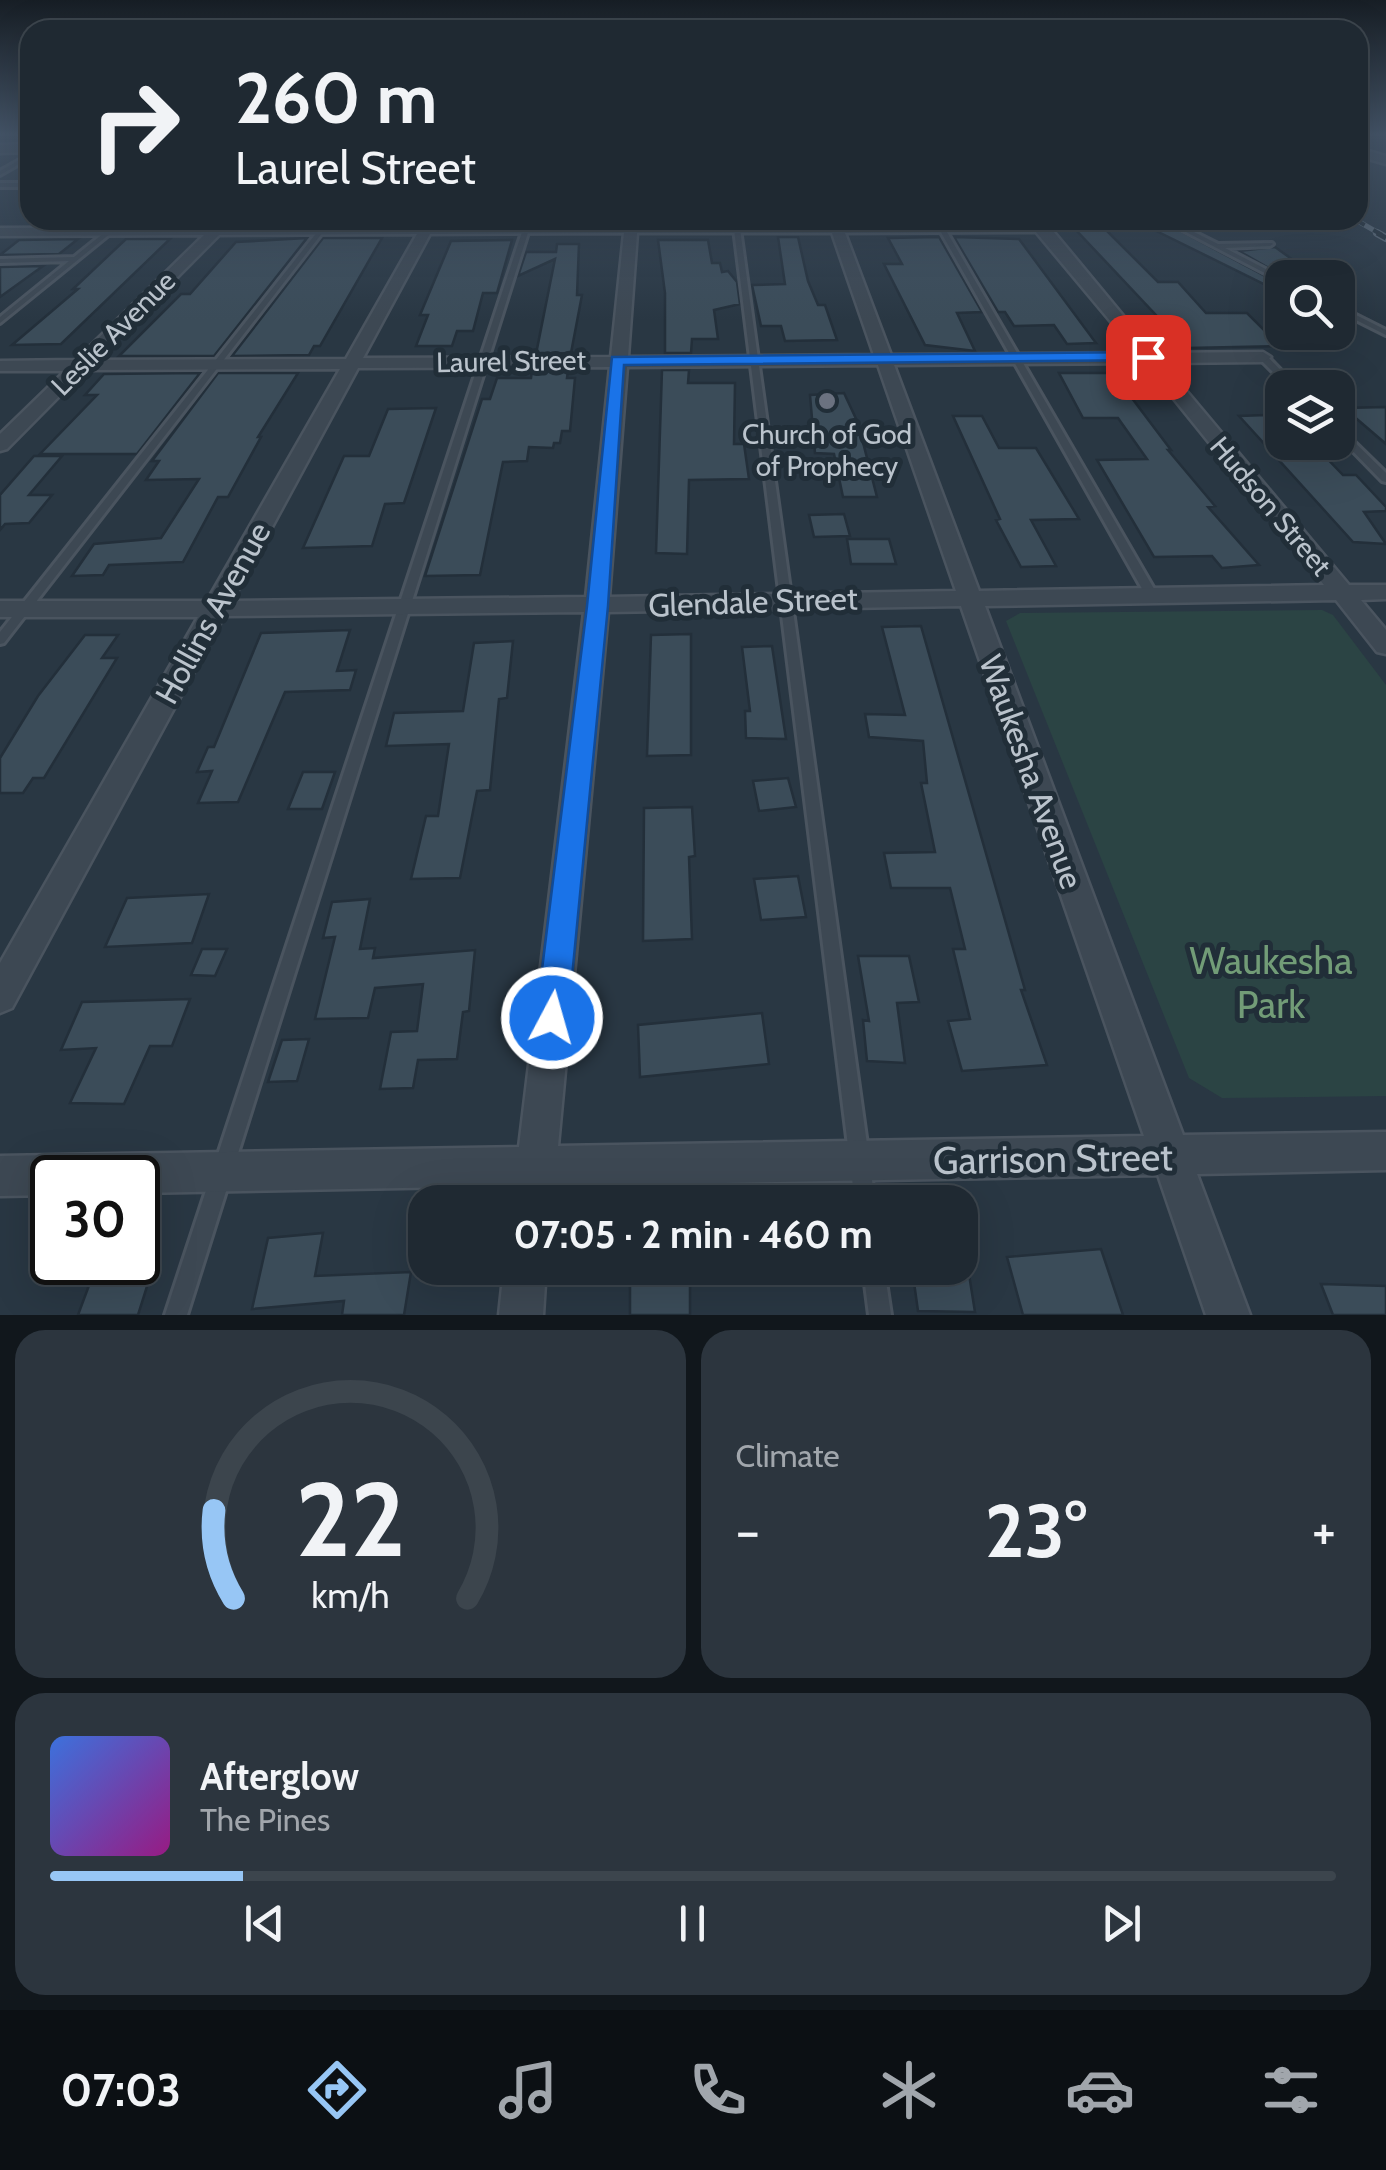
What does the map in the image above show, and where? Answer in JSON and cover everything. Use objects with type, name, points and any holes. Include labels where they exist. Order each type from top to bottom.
[{"type":"street","points":[[2,233],[110,230]]},
{"type":"street","name":"Leslie Avenue","points":[[0,445],[217,230]]},
{"type":"street","points":[[287,230],[426,230]]},
{"type":"street","name":"Hollins Avenue","points":[[0,996],[426,230]]},
{"type":"street","points":[[534,1185],[598,606],[630,230]]},
{"type":"street","name":"Waukesha Avenue","points":[[838,230],[1228,1315]]},
{"type":"street","name":"Hudson Street","points":[[1042,230],[1386,646]]},
{"type":"street","name":"Laurel Street","points":[[0,366],[1262,357]]},
{"type":"street","name":"Glendale Street","points":[[12,609],[598,606],[967,596],[1386,592]]},
{"type":"street","name":"Garrison Street","points":[[0,1176],[224,1172],[534,1185],[860,1162],[1386,1151]]},
{"type":"street","points":[[521,1315],[524,1285]]},
{"type":"lane","points":[[0,322],[110,230]]},
{"type":"lane","points":[[176,1315],[526,230]]},
{"type":"lane","points":[[737,230],[863,1185]]},
{"type":"lane","points":[[943,230],[1151,594]]},
{"type":"lane","points":[[1184,230],[1265,271]]},
{"type":"lane","points":[[0,640],[12,609],[320,232]]},
{"type":"lane","points":[[1216,246],[1270,244]]},
{"type":"lane","points":[[0,260],[75,260]]},
{"type":"lane","points":[[1355,317],[1386,333]]},
{"type":"lane","points":[[1262,357],[1275,370]]},
{"type":"lane","points":[[1355,448],[1386,479]]},
{"type":"lane","points":[[876,1285],[880,1315]]},
{"type":"green space","name":"Waukesha Park","points":[[1322,610],[1333,615],[1386,685],[1386,1096],[1222,1098],[1189,1078],[1006,621],[1020,613]]},
{"type":"building","points":[[1076,230],[1106,230],[1158,282],[1178,282],[1206,313],[1247,313],[1265,331],[1265,346],[1187,348]]},
{"type":"building","points":[[1154,230],[1179,230],[1265,276],[1265,285]]},
{"type":"building","points":[[778,237],[798,237],[808,281],[818,305],[825,305],[837,340],[785,341],[781,326],[761,326],[752,285],[785,284]]},
{"type":"building","points":[[939,237],[982,312],[957,313],[975,351],[925,345],[884,264],[902,264],[888,238]]},
{"type":"building","points":[[954,237],[1019,239],[1096,343],[1067,344],[1054,325],[1014,326],[1005,312],[998,312]]},
{"type":"building","points":[[307,238],[214,356],[119,356],[181,294],[190,294],[236,242]]},
{"type":"building","points":[[323,238],[382,238],[320,346],[314,346],[309,355],[232,356]]},
{"type":"building","points":[[78,239],[59,254],[0,255],[19,240]]},
{"type":"building","points":[[126,239],[170,239],[61,344],[12,345],[78,289],[73,289]]},
{"type":"building","points":[[512,240],[497,293],[483,293],[473,331],[457,331],[452,346],[416,346],[428,315],[420,315],[451,241]]},
{"type":"building","points":[[658,240],[708,240],[712,263],[720,263],[722,272],[728,271],[737,282],[740,304],[714,310],[718,339],[692,339],[691,353],[665,353],[665,293]]},
{"type":"building","points":[[557,244],[579,244],[577,295],[582,295],[571,353],[536,354],[555,259],[518,276],[526,252],[556,252]]},
{"type":"building","points":[[1275,247],[1293,260],[1265,260],[1265,266],[1239,251]]},
{"type":"building","points":[[43,266],[0,297],[0,267]]},
{"type":"building","points":[[662,370],[689,370],[688,383],[735,383],[734,444],[744,444],[749,479],[689,480],[687,554],[656,553]]},
{"type":"building","points":[[532,371],[568,371],[567,378],[575,378],[570,431],[562,431],[560,443],[554,443],[553,448],[529,447],[527,461],[503,462],[480,575],[425,576],[482,399],[490,399],[497,378],[531,378]]},
{"type":"building","points":[[200,373],[137,454],[40,454],[97,395],[85,395],[104,374]]},
{"type":"building","points":[[218,373],[298,373],[258,437],[228,497],[218,497],[183,562],[109,565],[103,575],[72,576],[94,544],[161,538],[199,479],[146,480],[159,461],[152,461]]},
{"type":"building","points":[[1059,373],[1113,373],[1168,450],[1215,506],[1208,507],[1259,565],[1222,568],[1212,556],[1154,557],[1097,460],[1147,459],[1118,418],[1083,418]]},
{"type":"building","points":[[844,393],[858,423],[877,497],[843,497],[834,454],[815,453],[810,395]]},
{"type":"building","points":[[1386,407],[1386,444],[1355,417],[1355,408]]},
{"type":"building","points":[[436,408],[404,503],[385,504],[372,546],[303,548],[344,456],[369,456],[388,409]]},
{"type":"building","points":[[1265,415],[1265,445],[1239,416]]},
{"type":"building","points":[[953,416],[982,416],[999,448],[1036,448],[1079,519],[1031,520],[1056,566],[1021,567],[996,520],[1000,519]]},
{"type":"building","points":[[34,456],[62,456],[29,495],[52,495],[29,523],[5,524],[0,530],[0,495]]},
{"type":"building","points":[[1279,460],[1328,460],[1343,475],[1356,475],[1386,507],[1386,511],[1364,512],[1386,544],[1353,542]]},
{"type":"building","points":[[844,514],[850,536],[814,537],[809,515]]},
{"type":"building","points":[[847,539],[889,539],[896,564],[851,564]]},
{"type":"building","points":[[921,626],[1025,990],[1021,990],[1047,1065],[962,1071],[948,1021],[970,1019],[953,949],[965,949],[950,888],[891,888],[884,853],[935,852],[921,783],[927,783],[923,741],[869,737],[865,714],[905,715],[882,627]]},
{"type":"building","points":[[350,630],[337,671],[356,670],[350,690],[285,692],[238,802],[198,803],[212,771],[197,772],[208,747],[214,747],[261,633]]},
{"type":"building","points":[[691,634],[691,755],[647,756],[651,635]]},
{"type":"building","points":[[85,635],[118,635],[102,658],[117,658],[44,778],[33,778],[23,793],[0,793],[0,758],[38,696]]},
{"type":"building","points":[[513,641],[507,698],[499,699],[490,790],[477,791],[460,878],[411,879],[426,816],[438,816],[449,744],[386,746],[394,713],[463,711],[474,643]]},
{"type":"building","points":[[772,646],[786,739],[746,738],[745,711],[750,711],[742,647]]},
{"type":"building","points":[[303,772],[335,772],[322,809],[288,809]]},
{"type":"building","points":[[788,778],[796,807],[759,811],[753,781]]},
{"type":"building","points":[[692,807],[692,939],[643,941],[644,808]]},
{"type":"building","points":[[798,876],[806,917],[761,920],[754,879]]},
{"type":"building","points":[[209,894],[192,943],[105,947],[127,898]]},
{"type":"building","points":[[370,899],[360,949],[375,948],[373,958],[475,950],[469,1011],[463,1012],[457,1059],[418,1060],[413,1088],[380,1089],[391,1032],[417,1031],[423,984],[375,988],[368,1018],[315,1019],[335,937],[323,938],[332,902]]},
{"type":"building","points":[[202,949],[227,949],[215,976],[191,975]]},
{"type":"building","points":[[858,956],[909,956],[919,1002],[897,1003],[905,1063],[867,1061],[863,1020],[869,1021]]},
{"type":"building","points":[[190,999],[172,1046],[150,1046],[124,1104],[70,1103],[96,1048],[61,1050],[82,1002]]},
{"type":"building","points":[[762,1013],[769,1064],[640,1077],[638,1025]]},
{"type":"building","points":[[309,1039],[297,1081],[268,1082],[282,1040]]},
{"type":"building","points":[[323,1233],[315,1276],[408,1272],[404,1315],[342,1315],[344,1301],[252,1309],[268,1238]]},
{"type":"building","points":[[1101,1249],[1123,1315],[1023,1315],[1007,1257]]},
{"type":"building","points":[[1321,1284],[1386,1286],[1386,1315],[1333,1315]]},
{"type":"building","points":[[89,1285],[147,1285],[138,1315],[78,1315]]},
{"type":"building","points":[[630,1285],[690,1285],[690,1315],[630,1315]]},
{"type":"building","points":[[914,1285],[971,1285],[975,1312],[918,1311]]},
{"type":"railway","points":[[1368,227],[1382,235]]},
{"type":"railway","points":[[1377,233],[1386,238]]},
{"type":"place","name":"Church of God of Prophecy","points":[[827,401]]},
{"type":"route","points":[[552,1018],[598,606],[617,360],[1148,357]]}]
